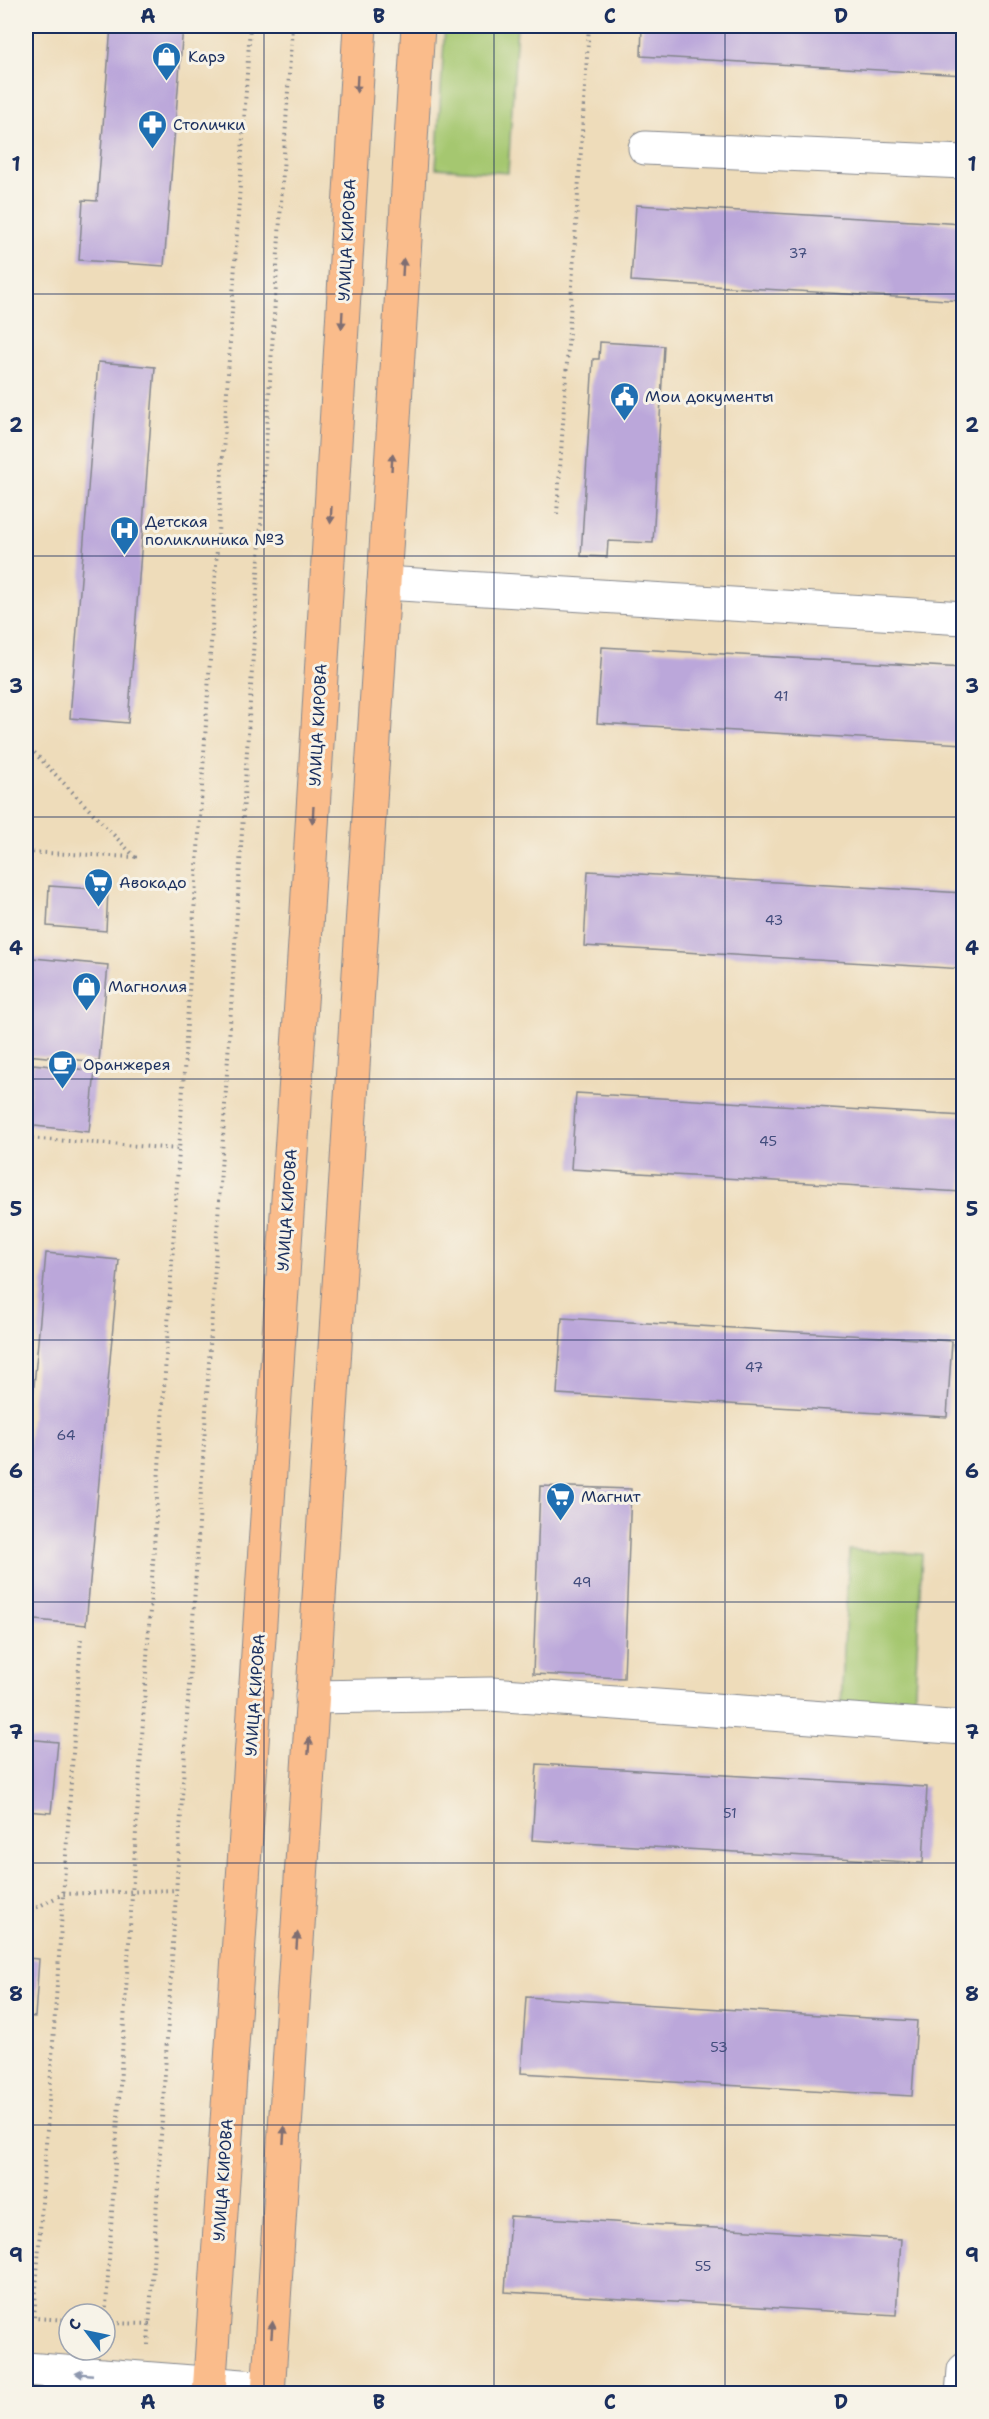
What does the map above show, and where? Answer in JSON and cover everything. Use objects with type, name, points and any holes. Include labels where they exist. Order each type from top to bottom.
[{"type":"main road","name":"УЛИЦА КИРОВА","points":[[209,2388],[306,927],[360,26]]},
{"type":"main road","points":[[268,2391],[418,26]]},
{"type":"street","points":[[645,148],[963,162]]},
{"type":"street","points":[[384,583],[963,618]]},
{"type":"street","points":[[312,1697],[490,1694],[963,1728]]},
{"type":"street","points":[[26,2369],[209,2388],[268,2391]]},
{"type":"street","points":[[962,2394],[963,2370]]},
{"type":"path","points":[[250,26],[105,2323],[150,2325],[291,26]]},
{"type":"path","points":[[558,514],[589,26]]},
{"type":"path","points":[[26,744],[135,857],[26,852]]},
{"type":"path","points":[[26,1138],[179,1149]]},
{"type":"path","points":[[57,2319],[34,2318],[81,1637]]},
{"type":"path","points":[[26,1913],[63,1894],[177,1890]]},
{"type":"green space","points":[[445,26],[517,26],[508,173],[436,168]]},
{"type":"green space","points":[[849,1550],[922,1554],[914,1710],[841,1706]]},
{"type":"green space","points":[[26,2384],[134,2393],[26,2393]]},
{"type":"building","points":[[111,26],[183,26],[164,266],[79,260],[83,200],[97,201]]},
{"type":"building","points":[[642,26],[964,26],[964,75],[641,56]]},
{"type":"building","points":[[636,205],[964,224],[964,301],[631,281]]},
{"type":"building","name":"Мои документы","points":[[600,342],[664,346],[653,543],[608,541],[607,557],[581,556],[593,359],[599,359]]},
{"type":"building","points":[[98,362],[155,367],[128,723],[70,718]]},
{"type":"building","points":[[602,647],[964,668],[964,744],[597,723]]},
{"type":"building","points":[[588,871],[964,893],[964,969],[584,946]]},
{"type":"building","points":[[49,886],[108,890],[106,931],[47,926]]},
{"type":"building","points":[[33,958],[108,965],[99,1062],[26,1055]]},
{"type":"building","points":[[33,1064],[95,1071],[89,1132],[26,1125]]},
{"type":"building","points":[[576,1093],[964,1116],[962,1192],[571,1169]]},
{"type":"building","points":[[46,1253],[119,1260],[86,1625],[26,1619],[26,1474]]},
{"type":"building","points":[[562,1318],[952,1341],[947,1417],[557,1394]]},
{"type":"building","points":[[540,1486],[631,1489],[624,1678],[533,1674]]},
{"type":"building","points":[[26,1739],[58,1742],[51,1813],[26,1811]]},
{"type":"building","points":[[537,1764],[927,1787],[923,1863],[532,1840]]},
{"type":"building","points":[[26,1958],[39,1959],[35,2017],[26,2016]]},
{"type":"building","points":[[526,1997],[917,2021],[912,2096],[521,2073]]},
{"type":"building","points":[[510,2216],[901,2239],[896,2315],[505,2292]]},
{"type":"place","name":"Карэ","points":[[167,82]]},
{"type":"place","name":"Столички","points":[[152,150]]},
{"type":"place","name":"Мои документы","points":[[624,422]]},
{"type":"place","name":"Детская поликлиника №3","points":[[124,556]]},
{"type":"place","name":"Авокадо","points":[[98,908]]},
{"type":"place","name":"Магнолия","points":[[87,1012]]},
{"type":"place","name":"Оранжерея","points":[[62,1090]]},
{"type":"place","name":"Магнит","points":[[560,1522]]}]
